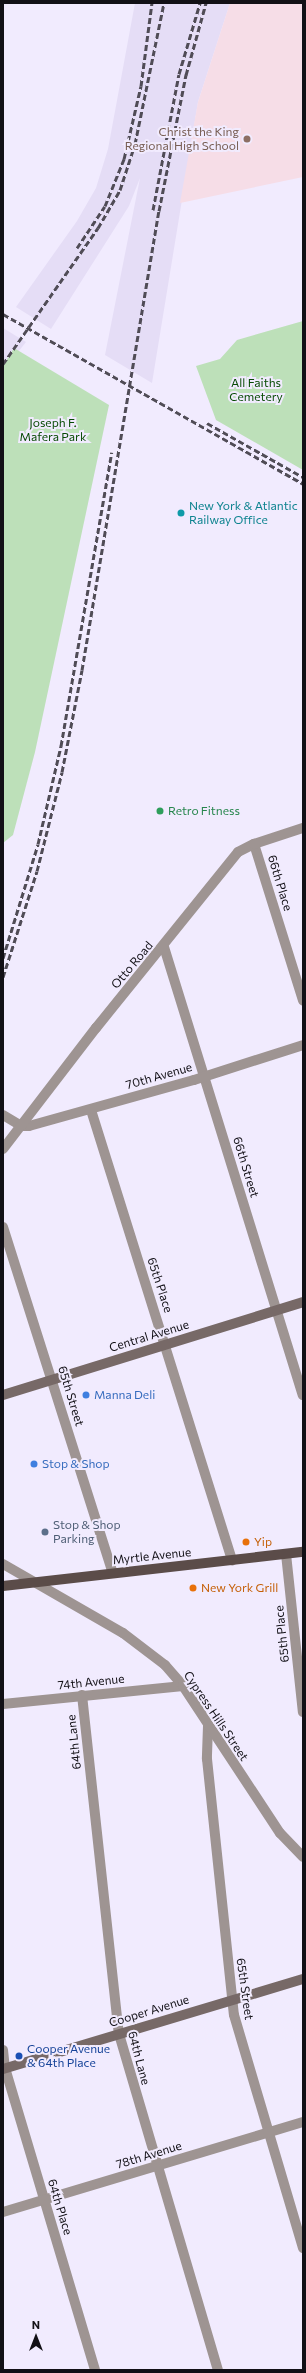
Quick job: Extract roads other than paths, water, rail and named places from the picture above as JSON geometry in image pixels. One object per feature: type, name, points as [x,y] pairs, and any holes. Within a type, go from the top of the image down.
[{"type":"main road","name":"Central Avenue","points":[[3,1395],[303,1302]]},
{"type":"main road","name":"Myrtle Avenue","points":[[3,1586],[303,1552]]},
{"type":"main road","name":"Cooper Avenue","points":[[4,2069],[303,1978]]},
{"type":"street","name":"Otto Road","points":[[3,1149],[96,1028],[164,947],[238,852],[254,844],[303,828]]},
{"type":"street","name":"66th Place","points":[[254,844],[303,1000]]},
{"type":"street","name":"66th Street","points":[[164,947],[303,1395]]},
{"type":"street","name":"70th Avenue","points":[[21,1126],[29,1126],[91,1110],[204,1077],[303,1045]]},
{"type":"street","name":"65th Place","points":[[91,1110],[232,1560]]},
{"type":"street","points":[[3,1115],[21,1126]]},
{"type":"street","name":"65th Street","points":[[3,1227],[53,1380],[113,1573]]},
{"type":"street","name":"65th Place","points":[[286,1554],[303,1712]]},
{"type":"street","name":"Cypress Hills Street","points":[[3,1564],[123,1633],[164,1665],[182,1686],[280,1834],[303,1857]]},
{"type":"street","name":"74th Avenue","points":[[3,1704],[182,1686]]},
{"type":"street","name":"64th Lane","points":[[82,1695],[119,2034],[156,2166],[218,2370]]},
{"type":"street","name":"65th Street","points":[[208,1726],[207,1759],[234,2015],[303,2248]]},
{"type":"street","name":"64th Place","points":[[3,2050],[4,2069],[95,2370]]},
{"type":"street","name":"78th Avenue","points":[[3,2212],[303,2122]]},
{"type":"railway","points":[[77,248],[105,206],[124,159],[141,86],[152,3]]},
{"type":"railway","points":[[3,364],[98,228],[120,190],[135,144],[164,3]]},
{"type":"railway","points":[[153,210],[179,74],[200,3]]},
{"type":"railway","points":[[3,977],[37,871],[62,772],[82,670],[159,211],[186,75],[206,3]]},
{"type":"railway","points":[[3,314],[303,484]]},
{"type":"railway","points":[[207,423],[303,477]]},
{"type":"railway","points":[[3,958],[38,844],[61,746],[112,452]]},
{"type":"place","name":"Christ the King Regional High School","points":[[247,139]]},
{"type":"place","name":"New York & Atlantic Railway Office","points":[[181,513]]},
{"type":"place","name":"Retro Fitness","points":[[160,811]]},
{"type":"place","name":"Manna Deli","points":[[86,1395]]},
{"type":"place","name":"Stop & Shop","points":[[34,1464]]},
{"type":"place","name":"Stop & Shop Parking","points":[[45,1532]]},
{"type":"place","name":"Yip","points":[[246,1542]]},
{"type":"place","name":"New York Grill","points":[[193,1588]]},
{"type":"place","name":"Cooper Avenue & 64th Place","points":[[19,2056]]},
{"type":"park label","name":"All Faiths Cemetery","points":[[256,390]]},
{"type":"park label","name":"Joseph F. Mafera Park","points":[[53,430]]}]
